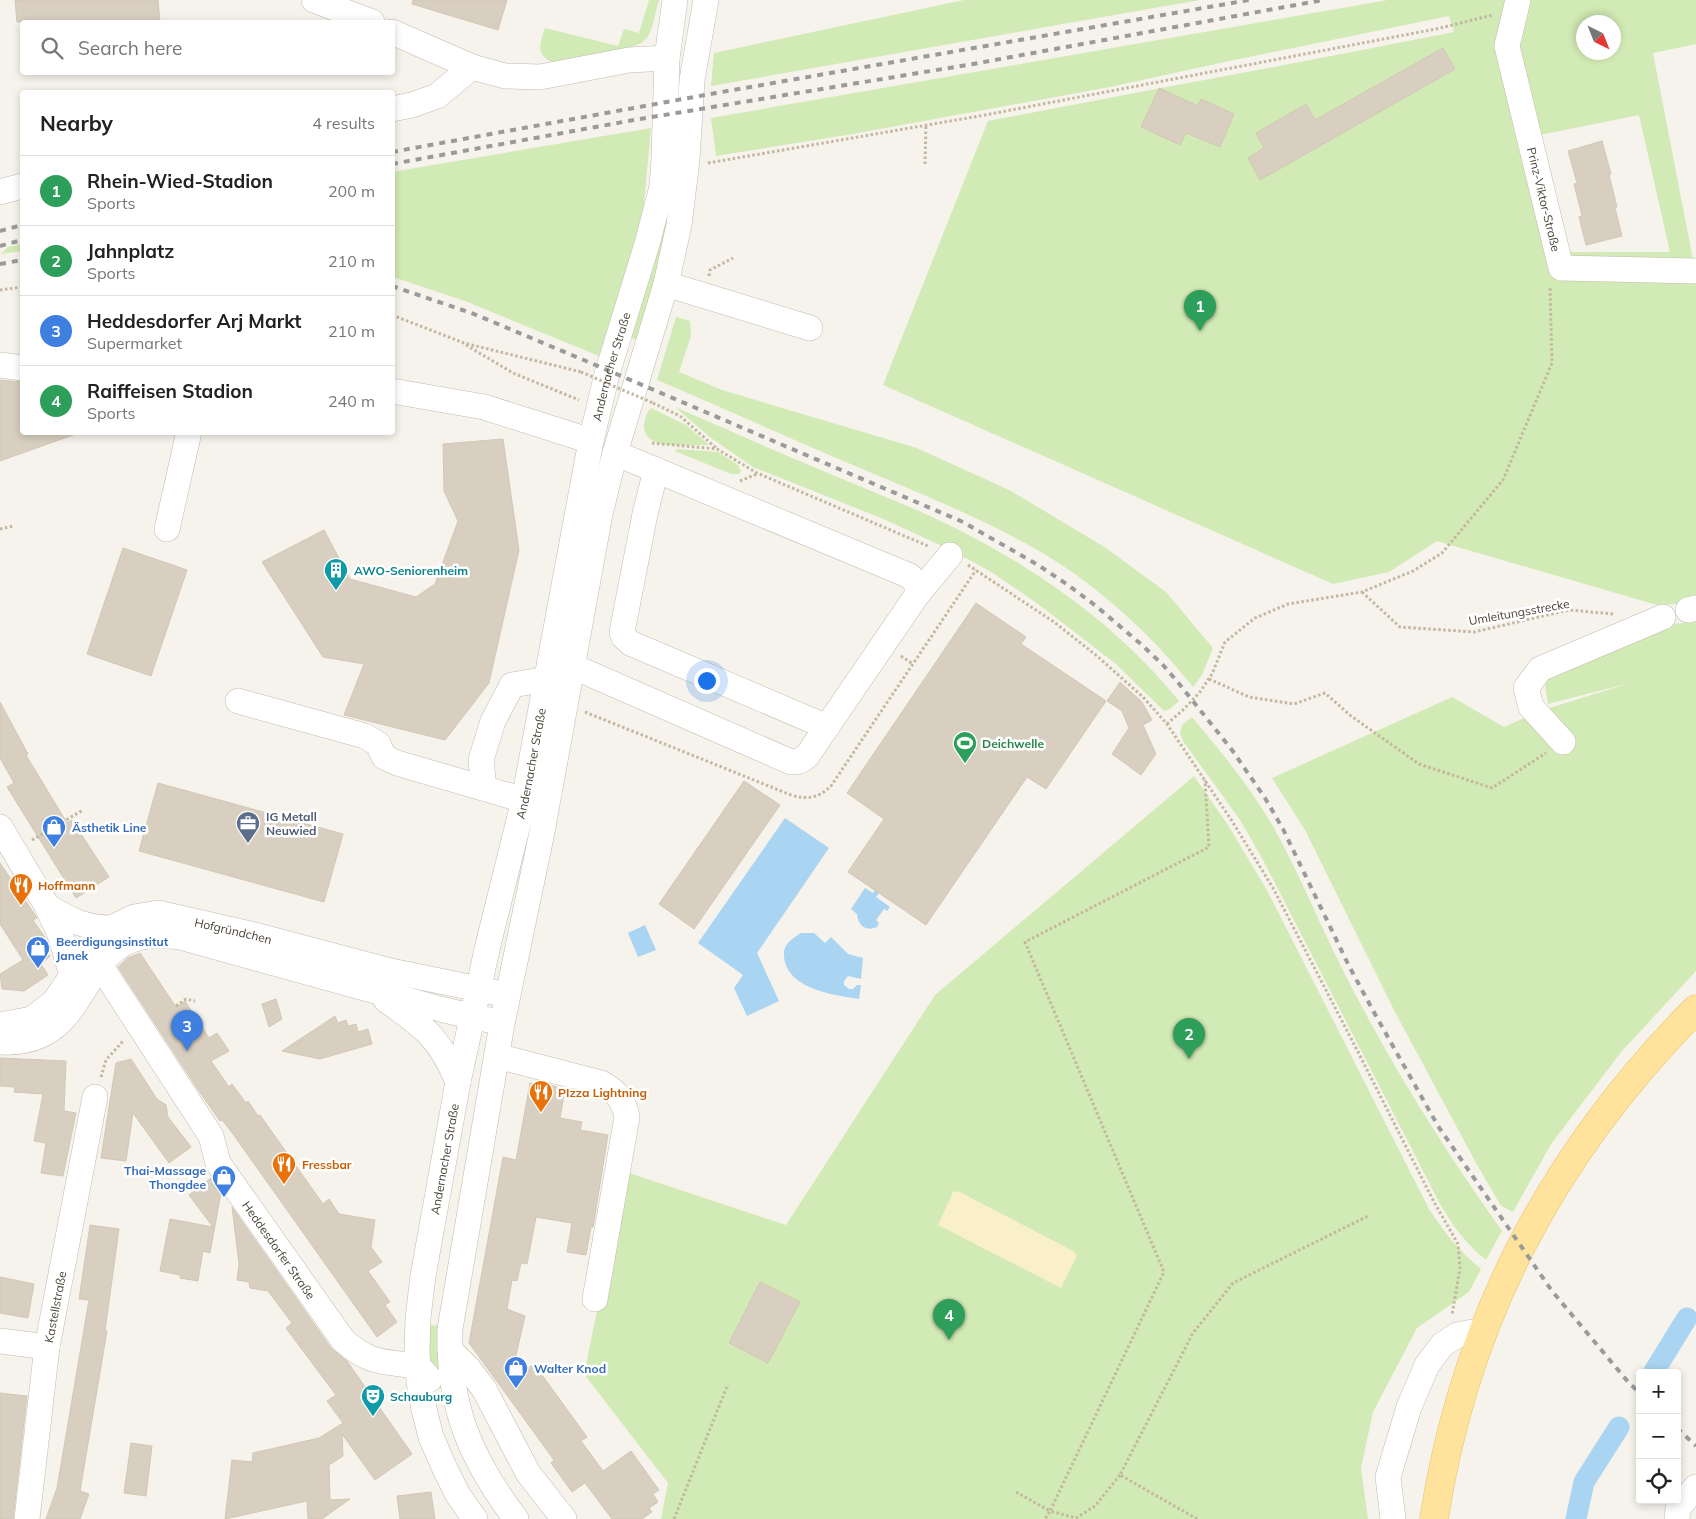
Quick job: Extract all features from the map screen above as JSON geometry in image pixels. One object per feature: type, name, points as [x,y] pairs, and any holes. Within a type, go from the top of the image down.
[{"type":"main road","points":[[1434,1519],[1441,1474],[1450,1435],[1469,1369],[1482,1330],[1505,1277],[1533,1224],[1585,1140],[1620,1093],[1696,1008]]},
{"type":"street","points":[[314,0],[367,20]]},
{"type":"street","name":"Andernacher Straße","points":[[474,1519],[451,1482],[432,1436],[424,1409],[418,1366],[418,1318],[423,1276],[458,1082],[524,800],[598,408],[606,374],[647,244],[662,187],[667,58],[675,0]]},
{"type":"street","name":"Andernacher Straße","points":[[509,1515],[466,1435],[454,1390],[450,1329],[502,1024],[542,832],[600,514],[615,453],[666,284],[680,225],[687,160],[692,80],[706,0]]},
{"type":"street","name":"Prinz-Viktor-Straße","points":[[1517,5],[1507,46],[1560,268],[1696,271]]},
{"type":"street","points":[[395,33],[472,67],[505,76],[540,77],[629,60],[667,58]]},
{"type":"street","points":[[395,108],[412,105],[437,96],[472,67]]},
{"type":"street","points":[[0,192],[20,187]]},
{"type":"street","points":[[666,284],[810,328]]},
{"type":"street","points":[[0,365],[20,368]]},
{"type":"street","points":[[395,392],[484,407],[591,440]]},
{"type":"street","points":[[167,529],[188,435]]},
{"type":"street","points":[[615,453],[910,576],[918,588],[917,595]]},
{"type":"street","points":[[656,470],[648,498],[622,632],[624,638],[630,643],[827,727]]},
{"type":"street","points":[[572,666],[791,762],[800,761],[807,756],[917,595],[950,555]]},
{"type":"street","points":[[1564,742],[1531,707],[1526,688],[1540,669],[1663,617]]},
{"type":"street","points":[[484,788],[481,760],[493,721],[512,685],[547,679]]},
{"type":"street","points":[[238,701],[365,736],[378,744],[384,757],[397,763],[524,800]]},
{"type":"street","points":[[0,827],[47,906],[61,937],[72,976]]},
{"type":"street","points":[[47,906],[68,919],[93,928],[103,949]]},
{"type":"street","name":"Hofgründchen","points":[[0,1025],[32,1019],[37,1016],[54,1002],[72,976],[103,949],[134,917],[158,914],[247,933],[391,971],[508,995]]},
{"type":"street","name":"Hofgründchen","points":[[103,949],[141,937],[158,935],[180,937],[502,1024]]},
{"type":"street","points":[[61,937],[76,948],[103,949]]},
{"type":"street","points":[[0,1042],[27,1040],[41,1036],[56,1026],[80,998],[103,949]]},
{"type":"street","name":"Heddesdorfer Straße","points":[[103,949],[140,1028],[211,1136],[218,1163],[343,1340],[363,1356],[388,1363],[418,1366]]},
{"type":"street","points":[[370,989],[431,1034],[444,1053],[458,1082]]},
{"type":"street","points":[[497,1056],[601,1082],[620,1097],[625,1107],[626,1117],[595,1299]]},
{"type":"street","name":"Kastellstraße","points":[[27,1519],[47,1347],[95,1097]]},
{"type":"street","points":[[1393,1519],[1388,1477],[1409,1406],[1427,1366],[1442,1345],[1449,1340],[1457,1335],[1482,1330]]},
{"type":"street","points":[[0,1341],[47,1347]]},
{"type":"street","points":[[450,1350],[468,1368],[484,1389],[528,1473],[564,1519]]},
{"type":"street","points":[[418,1366],[429,1378],[452,1422],[466,1435]]},
{"type":"street","points":[[451,1482],[451,1519]]},
{"type":"street","points":[[1677,1519],[1678,1508],[1696,1487]]},
{"type":"path","points":[[687,160],[711,163],[926,125],[1426,31],[1517,5]]},
{"type":"path","points":[[925,164],[926,125]]},
{"type":"path","points":[[708,279],[710,270],[733,258]]},
{"type":"path","points":[[1166,724],[1200,692],[1209,679],[1225,642],[1255,618],[1288,604],[1362,592],[1413,571],[1442,552],[1503,480],[1552,362],[1550,278],[1560,268]]},
{"type":"path","points":[[0,290],[20,287]]},
{"type":"path","points":[[395,316],[464,343],[581,372],[680,416],[717,449],[757,473],[950,555],[998,583],[1076,639],[1143,697],[1166,724],[1205,780],[1232,820],[1272,888],[1434,1202],[1458,1244],[1460,1268],[1449,1340]]},
{"type":"path","points":[[464,343],[513,373],[598,408]]},
{"type":"path","points":[[645,447],[653,443],[717,449]]},
{"type":"path","points":[[0,529],[13,526]]},
{"type":"path","name":"Umleitungsstrecke","points":[[1362,592],[1400,627],[1474,632],[1569,610],[1616,614]]},
{"type":"path","points":[[1209,679],[1249,697],[1294,704],[1325,693],[1350,716],[1419,764],[1492,788],[1564,742]]},
{"type":"path","points":[[1046,1519],[1164,1272],[1025,942],[1208,847],[1205,780]]},
{"type":"path","points":[[14,851],[83,810]]},
{"type":"path","points":[[176,1006],[186,1000],[195,1001]]},
{"type":"path","points":[[95,1097],[106,1060],[122,1041],[140,1028]]},
{"type":"path","points":[[1016,1492],[1050,1510],[1076,1518],[1095,1506],[1120,1475],[1193,1333],[1233,1283],[1368,1216]]},
{"type":"path","points":[[674,1519],[728,1384]]},
{"type":"path","points":[[1120,1475],[1197,1519]]},
{"type":"green space","points":[[649,0],[659,0],[649,34],[640,43],[630,48],[603,55],[553,62],[543,56],[540,48],[545,28],[618,46],[624,29],[639,33]]},
{"type":"green space","points":[[964,0],[1200,0],[711,86],[714,53]]},
{"type":"green space","points":[[1388,0],[1696,0],[1696,44],[1653,53],[1696,275],[1696,598],[1676,604],[1657,605],[1437,541],[1389,572],[1333,584],[883,385],[988,121],[1454,32],[1449,16],[1110,87],[853,134],[716,156],[711,118]],"holes":[[[1639,115],[1670,252],[1564,252],[1540,135]]]},
{"type":"green space","points":[[651,128],[644,204],[635,247],[599,356],[465,301],[395,278],[395,171]]},
{"type":"green space","points":[[676,191],[642,341],[627,337],[657,233]]},
{"type":"green space","points":[[20,244],[20,251],[1,254],[8,247]]},
{"type":"green space","points":[[676,317],[690,321],[691,336],[679,372],[722,390],[917,448],[1011,491],[1106,548],[1166,592],[1213,648],[1202,675],[1193,687],[1160,649],[1103,596],[1062,565],[1016,538],[939,502],[657,380]]},
{"type":"green space","points":[[675,407],[950,525],[1023,566],[1091,614],[1152,670],[1179,701],[1165,711],[1116,664],[1038,604],[993,573],[953,551],[881,518],[753,467],[711,438]]},
{"type":"green space","points":[[651,408],[686,425],[709,445],[670,445],[652,440],[646,434],[644,426],[645,419]]},
{"type":"green space","points":[[677,449],[718,452],[738,465],[741,471],[739,474],[731,474],[675,451]]},
{"type":"green space","points":[[1696,620],[1696,971],[1622,1051],[1551,1144],[1513,1212],[1501,1206],[1476,1163],[1394,1010],[1305,830],[1272,778],[1452,697],[1504,727],[1540,711],[1630,683],[1548,704],[1544,678],[1667,624],[1687,623]]},
{"type":"green space","points":[[1192,717],[1257,800],[1275,830],[1341,967],[1386,1050],[1441,1142],[1502,1231],[1486,1260],[1460,1234],[1440,1204],[1262,858],[1240,820],[1183,741],[1180,733],[1182,725]]},
{"type":"green space","points":[[1194,776],[1228,825],[1268,892],[1429,1209],[1452,1241],[1481,1269],[1469,1292],[1417,1328],[1373,1412],[1361,1468],[1368,1519],[661,1519],[668,1483],[584,1374],[626,1172],[786,1225],[935,995]]},
{"type":"green space","points":[[428,1325],[440,1326],[446,1389],[442,1390],[430,1374]]},
{"type":"sand","points":[[958,1191],[1073,1251],[1077,1256],[1061,1288],[938,1225],[953,1192]]},
{"type":"water","points":[[785,818],[829,848],[757,953],[779,1001],[747,1016],[734,988],[743,975],[698,943]]},
{"type":"water","points":[[865,888],[873,893],[875,890],[879,893],[876,897],[890,907],[887,911],[884,909],[876,920],[879,923],[877,927],[869,929],[861,924],[857,914],[851,909]]},
{"type":"water","points":[[645,925],[656,950],[638,957],[628,933]]},
{"type":"water","points":[[801,933],[814,933],[825,943],[831,937],[848,954],[863,958],[861,979],[848,976],[844,981],[844,985],[849,989],[861,985],[859,999],[813,988],[793,976],[787,967],[784,952],[789,942]]},
{"type":"building","points":[[15,0],[158,0],[160,20],[20,20],[20,22],[17,22]]},
{"type":"building","points":[[413,0],[507,0],[498,30],[412,4]]},
{"type":"building","points":[[1443,48],[1455,69],[1260,180],[1248,158],[1264,148],[1256,133],[1306,104],[1315,120]]},
{"type":"building","points":[[1159,88],[1198,106],[1201,99],[1234,114],[1220,147],[1186,133],[1180,145],[1141,127]]},
{"type":"building","points":[[1602,141],[1611,174],[1609,175],[1622,236],[1586,245],[1579,217],[1582,216],[1574,184],[1577,183],[1568,151]]},
{"type":"building","points":[[0,380],[20,382],[20,435],[73,435],[0,461]]},
{"type":"building","name":"AWO-Seniorenheim","points":[[503,439],[519,550],[489,683],[445,740],[344,715],[364,664],[323,657],[262,562],[324,530],[350,579],[416,597],[435,584],[458,521],[444,491],[443,444]]},
{"type":"building","points":[[123,548],[187,570],[151,676],[87,654]]},
{"type":"building","name":"Deichwelle","points":[[976,603],[1026,637],[1021,644],[1106,701],[1046,789],[1027,777],[926,925],[848,872],[884,819],[847,793]]},
{"type":"building","points":[[1120,682],[1142,702],[1152,720],[1143,725],[1156,754],[1141,775],[1112,754],[1129,728],[1122,711],[1107,701]]},
{"type":"building","points":[[0,702],[28,754],[26,755],[67,823],[72,820],[109,877],[76,898],[7,787],[14,783],[0,758]]},
{"type":"building","points":[[744,781],[780,805],[694,929],[659,904]]},
{"type":"building","points":[[158,783],[343,834],[324,902],[139,851]]},
{"type":"building","points":[[0,863],[37,918],[33,920],[48,942],[43,946],[50,956],[41,964],[48,975],[24,991],[2,989],[0,974],[23,960],[0,924]]},
{"type":"building","points":[[140,953],[176,1007],[185,1001],[209,1038],[217,1033],[229,1051],[211,1061],[229,1087],[232,1084],[246,1103],[248,1101],[258,1116],[260,1115],[323,1204],[329,1199],[339,1214],[375,1220],[371,1247],[382,1262],[368,1271],[390,1302],[385,1305],[397,1322],[377,1337],[233,1134],[222,1120],[220,1121],[118,967],[128,958]]},
{"type":"building","points":[[276,999],[282,1019],[269,1027],[262,1004]]},
{"type":"building","points":[[335,1016],[338,1023],[346,1020],[348,1026],[356,1024],[358,1032],[368,1029],[372,1044],[320,1059],[282,1051]]},
{"type":"building","points":[[0,1058],[66,1061],[64,1111],[76,1113],[63,1176],[41,1173],[46,1143],[34,1141],[43,1094],[14,1092],[15,1087],[0,1086]]},
{"type":"building","points":[[131,1059],[157,1099],[166,1105],[168,1117],[191,1147],[169,1163],[133,1113],[126,1161],[101,1158],[116,1063]]},
{"type":"building","points":[[530,1083],[545,1086],[546,1084],[565,1089],[560,1118],[582,1122],[580,1130],[608,1135],[593,1227],[591,1227],[586,1255],[567,1252],[572,1223],[536,1217],[527,1264],[521,1263],[517,1281],[512,1280],[507,1309],[525,1316],[510,1381],[534,1364],[587,1437],[581,1441],[603,1471],[631,1451],[659,1490],[653,1494],[658,1502],[649,1508],[652,1512],[642,1519],[612,1519],[585,1483],[572,1492],[551,1463],[554,1460],[469,1343],[503,1157],[516,1160]]},
{"type":"building","points":[[211,1178],[221,1193],[210,1253],[203,1251],[198,1281],[180,1278],[180,1275],[160,1271],[170,1219],[213,1227],[189,1195]]},
{"type":"building","points":[[232,1207],[331,1348],[347,1361],[412,1454],[375,1480],[342,1434],[343,1456],[329,1465],[330,1500],[350,1499],[322,1519],[308,1519],[307,1501],[225,1519],[232,1460],[252,1462],[253,1453],[319,1438],[343,1423],[327,1401],[336,1395],[286,1328],[292,1323],[268,1291],[250,1288],[249,1282],[237,1280],[239,1264]]},
{"type":"building","points":[[90,1225],[119,1229],[105,1331],[107,1331],[80,1491],[89,1494],[80,1519],[46,1519],[57,1488],[89,1300],[79,1299]]},
{"type":"building","points":[[0,1277],[34,1284],[28,1318],[0,1313]]},
{"type":"building","points":[[760,1282],[800,1302],[768,1363],[729,1343]]},
{"type":"building","points":[[0,1393],[27,1396],[13,1519],[0,1519]]},
{"type":"building","points":[[131,1443],[152,1446],[146,1496],[124,1493]]},
{"type":"building","points":[[431,1492],[435,1519],[400,1519],[397,1496]]},
{"type":"waterway","points":[[1655,1369],[1687,1318]]},
{"type":"waterway","points":[[1576,1519],[1584,1482],[1619,1427]]},
{"type":"railway","points":[[395,151],[716,93],[1249,0]]},
{"type":"railway","points":[[395,163],[634,120],[973,64],[1323,0]]},
{"type":"railway","points":[[0,231],[20,226]]},
{"type":"railway","points":[[0,246],[20,241]]},
{"type":"railway","points":[[0,264],[20,260]]},
{"type":"railway","points":[[395,287],[474,314],[963,522],[1038,565],[1068,585],[1142,645],[1176,680],[1232,750],[1265,798],[1283,829],[1349,966],[1438,1126],[1552,1291],[1636,1389]]},
{"type":"railway","points":[[1681,1432],[1696,1446]]},
{"type":"place","name":"Rhein-Wied-Stadion","points":[[1200,331]]},
{"type":"place","name":"AWO-Seniorenheim","points":[[336,591]]},
{"type":"place","name":"Deichwelle","points":[[965,764]]},
{"type":"place","name":"IG Metall Neuwied","points":[[248,844]]},
{"type":"place","name":"Ästhetik Line","points":[[54,848]]},
{"type":"place","name":"Hoffmann","points":[[21,906]]},
{"type":"place","name":"Beerdigungsinstitut Janek","points":[[38,969]]},
{"type":"place","name":"Heddesdorfer Arj Markt","points":[[187,1051]]},
{"type":"place","name":"Jahnplatz","points":[[1189,1059]]},
{"type":"place","name":"PIzza Lightning","points":[[541,1113]]},
{"type":"place","name":"Fressbar","points":[[284,1185]]},
{"type":"place","name":"Thai-Massage Thongdee","points":[[224,1198]]},
{"type":"place","name":"Raiffeisen Stadion","points":[[949,1340]]},
{"type":"place","name":"Walter Knod","points":[[516,1389]]},
{"type":"place","name":"Schauburg","points":[[373,1417]]}]
